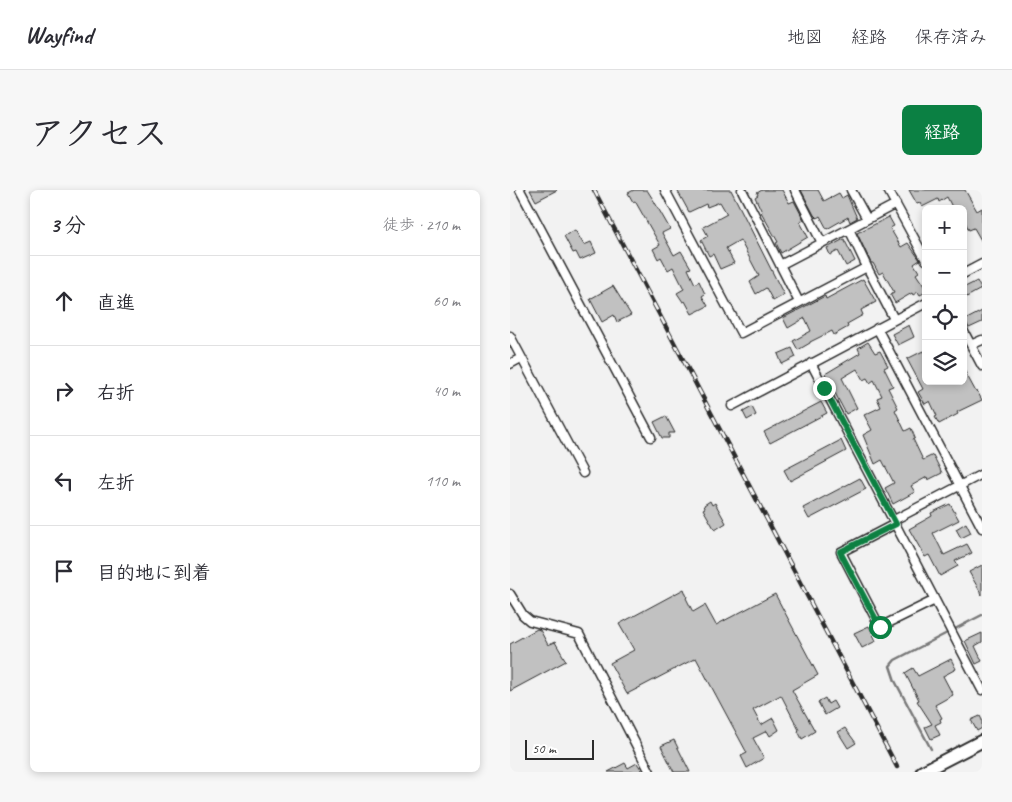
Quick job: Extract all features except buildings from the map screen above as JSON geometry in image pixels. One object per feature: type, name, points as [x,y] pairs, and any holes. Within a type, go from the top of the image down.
[{"type":"street","points":[[520,190],[650,437]]},
{"type":"street","points":[[665,190],[741,333],[867,267]]},
{"type":"street","points":[[742,190],[799,302]]},
{"type":"street","points":[[795,190],[822,243]]},
{"type":"street","points":[[851,190],[867,219]]},
{"type":"street","points":[[888,190],[922,253]]},
{"type":"street","points":[[780,265],[896,204]]},
{"type":"street","points":[[849,229],[894,319]]},
{"type":"street","points":[[967,272],[982,264]]},
{"type":"street","points":[[732,406],[922,305]]},
{"type":"street","points":[[877,328],[982,528]]},
{"type":"street","points":[[510,336],[583,474]]},
{"type":"street","points":[[967,338],[982,366]]},
{"type":"street","points":[[971,345],[982,340]]},
{"type":"street","points":[[510,364],[521,358]]},
{"type":"street","points":[[812,363],[982,690]]},
{"type":"street","points":[[935,600],[880,627],[840,552],[982,474]]},
{"type":"street","points":[[510,594],[522,615],[530,621],[579,634],[650,772]]},
{"type":"street","points":[[922,772],[982,741]]},
{"type":"waterway","points":[[931,749],[895,681],[890,666],[895,660],[982,615]]},
{"type":"railway","points":[[594,190],[897,767]]},
{"type":"route","points":[[824,388],[896,524],[840,552],[880,627]]}]
